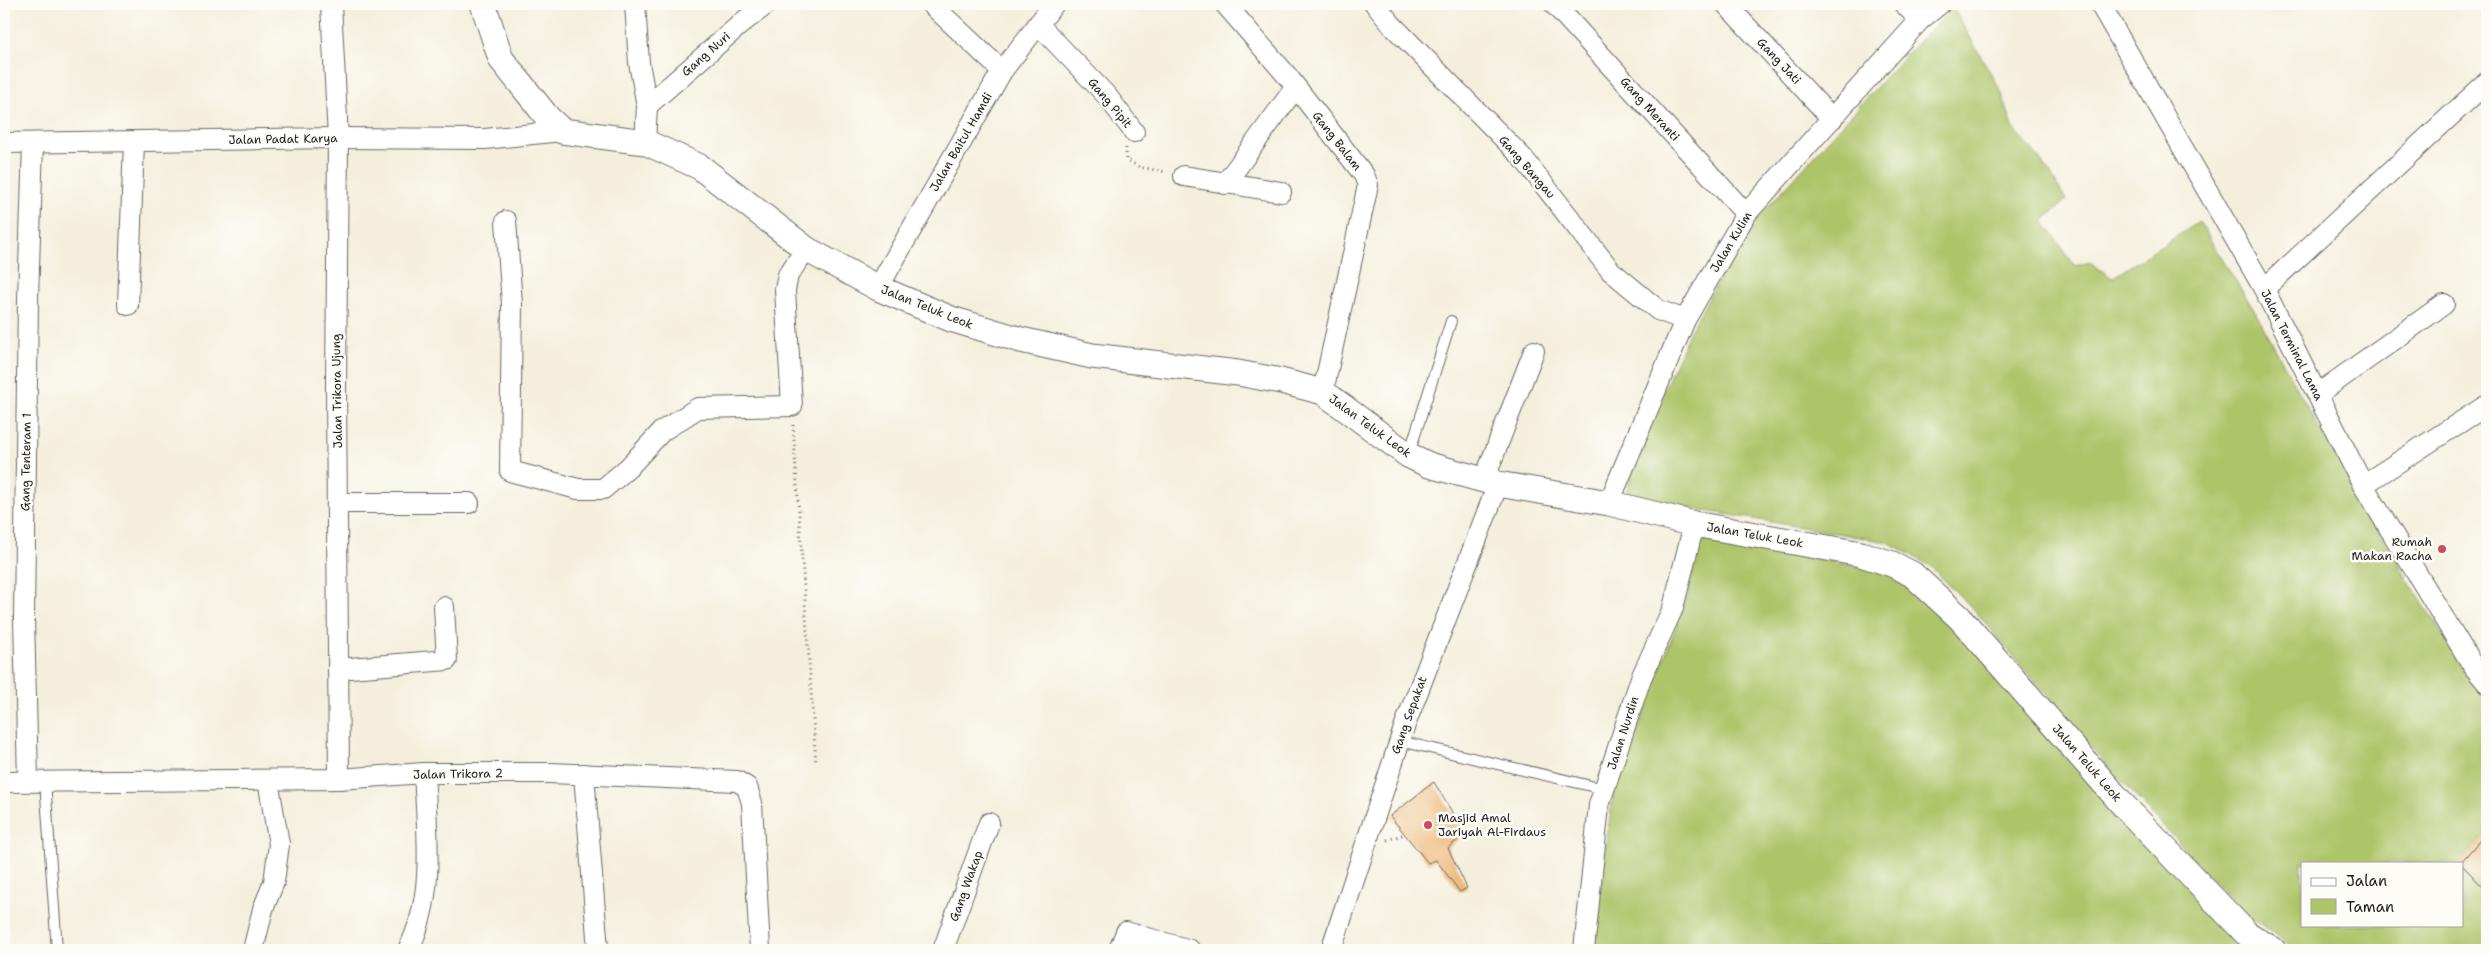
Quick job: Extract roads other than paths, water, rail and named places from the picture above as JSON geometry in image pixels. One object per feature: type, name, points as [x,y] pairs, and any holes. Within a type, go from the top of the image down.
[{"type":"street","name":"Jalan Trikora Ujung","points":[[331,4],[338,138],[336,389],[339,779]]},
{"type":"street","points":[[483,4],[501,59],[548,118],[562,131]]},
{"type":"street","points":[[635,4],[639,63],[647,106],[645,142]]},
{"type":"street","points":[[931,4],[1002,72]]},
{"type":"street","name":"Jalan Baitul Hamdi","points":[[878,288],[1002,72],[1054,4]]},
{"type":"street","name":"Gang Balam","points":[[1225,4],[1364,175],[1368,185],[1323,392]]},
{"type":"street","name":"Gang Bangau","points":[[1375,4],[1391,24],[1523,158],[1611,271],[1658,310],[1685,320]]},
{"type":"street","name":"Gang Meranti","points":[[1554,4],[1746,214]]},
{"type":"street","name":"Gang Jati","points":[[1726,4],[1832,119]]},
{"type":"street","points":[[1904,4],[1920,20]]},
{"type":"street","name":"Jalan Kulim","points":[[1610,503],[1685,320],[1746,214],[1920,20],[1940,4]]},
{"type":"street","name":"Jalan Terminal Lama","points":[[2100,4],[2264,289],[2363,485],[2474,666],[2487,683]]},
{"type":"street","name":"Gang Nuri","points":[[647,106],[762,6]]},
{"type":"street","name":"Gang Pipit","points":[[1038,24],[1107,96],[1134,132]]},
{"type":"street","points":[[2264,289],[2487,82]]},
{"type":"street","points":[[1226,184],[1295,88]]},
{"type":"street","name":"Jalan Padat Karya","points":[[4,143],[338,138],[485,139],[562,131]]},
{"type":"street","name":"Jalan Teluk Leok","points":[[562,131],[645,142],[700,167],[806,249],[878,288],[951,319],[1030,342],[1092,356],[1238,373],[1281,380],[1323,392],[1408,455],[1429,465],[1491,482],[1610,503],[1694,524],[1861,554],[1892,564],[1912,574],[1960,618],[2125,807],[2246,933],[2273,950]]},
{"type":"street","points":[[128,305],[134,142]]},
{"type":"street","name":"Gang Tenteram 1","points":[[34,143],[28,299],[24,618],[37,781]]},
{"type":"street","points":[[1184,176],[1281,192]]},
{"type":"street","points":[[506,221],[512,304],[510,471],[578,489],[604,489],[628,468],[662,431],[698,408],[792,406],[786,290],[788,275],[806,249]]},
{"type":"street","points":[[2318,394],[2444,304]]},
{"type":"street","name":"Gang Sepakat","points":[[1331,950],[1400,740],[1491,482],[1534,351]]},
{"type":"street","points":[[2363,485],[2487,405]]},
{"type":"street","points":[[338,503],[469,503]]},
{"type":"street","name":"Jalan Nurdin","points":[[1584,950],[1599,805],[1641,678],[1673,608],[1694,524]]},
{"type":"street","points":[[338,669],[447,660],[444,607]]},
{"type":"street","points":[[408,950],[421,918],[426,888],[428,856],[424,773]]},
{"type":"street","name":"Jalan Trikora 2","points":[[4,782],[339,779],[424,773],[584,774],[737,781],[746,787],[752,803],[760,950]]},
{"type":"street","points":[[584,774],[598,950]]},
{"type":"street","points":[[252,950],[263,909],[274,882],[279,844],[268,780]]},
{"type":"street","name":"Gang Wakap","points":[[943,950],[989,823]]},
{"type":"street","points":[[1119,950],[1126,932],[1190,950]]},
{"type":"lane","points":[[1408,455],[1451,321]]},
{"type":"lane","points":[[1400,740],[1604,790]]},
{"type":"lane","points":[[37,781],[57,950]]},
{"type":"place","name":"Rumah Makan Racha","points":[[2442,549]]},
{"type":"place","name":"Masjid Amal Jariyah Al-Firdaus","points":[[1428,825]]}]
